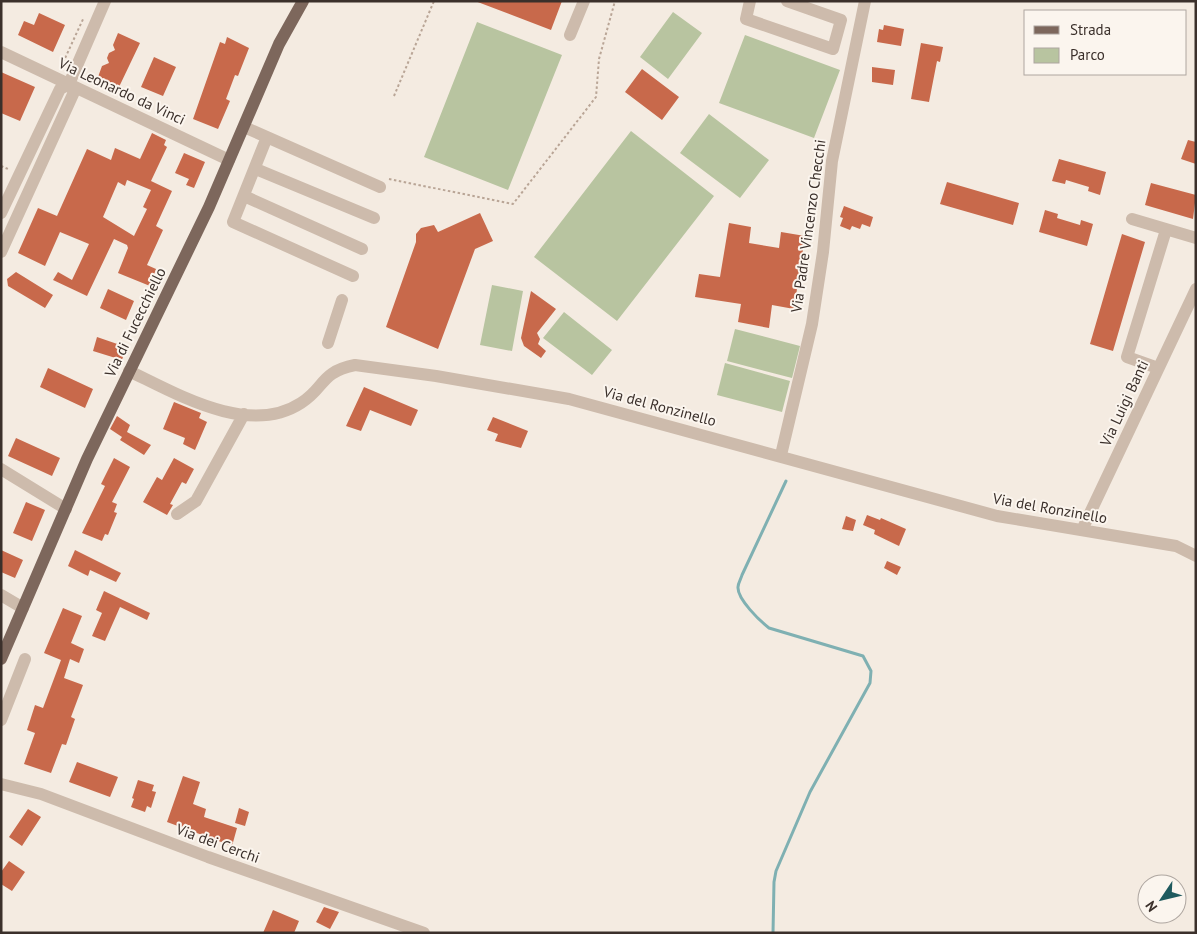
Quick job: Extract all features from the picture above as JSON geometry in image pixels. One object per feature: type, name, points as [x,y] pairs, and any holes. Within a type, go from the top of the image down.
[{"type":"main road","name":"Via di Fucecchiello","points":[[1,659],[66,509],[229,160],[279,44],[303,1]]},
{"type":"street","points":[[1,213],[60,89],[69,84],[105,1]]},
{"type":"street","points":[[570,35],[584,1]]},
{"type":"street","points":[[750,1],[746,19],[833,49],[840,20],[787,1]]},
{"type":"street","name":"Via Padre Vincenzo Checchi","points":[[781,455],[812,324],[823,252],[832,160],[865,1]]},
{"type":"street","name":"Via Leonardo da Vinci","points":[[1,52],[229,160]]},
{"type":"street","points":[[1,252],[74,92],[69,84]]},
{"type":"street","points":[[244,127],[381,182]]},
{"type":"street","points":[[267,137],[233,222],[353,276]]},
{"type":"street","points":[[256,168],[374,218]]},
{"type":"street","points":[[244,196],[362,249]]},
{"type":"street","points":[[1132,219],[1196,238]]},
{"type":"street","points":[[1158,368],[1127,358],[1166,230]]},
{"type":"street","name":"Via Luigi Banti","points":[[1082,530],[1196,289]]},
{"type":"street","points":[[328,343],[342,300]]},
{"type":"street","name":"Via del Ronzinello","points":[[129,371],[206,407],[244,414],[276,413],[291,409],[303,402],[328,376],[341,368],[355,364],[569,399],[781,455],[997,516],[1176,546],[1196,556]]},
{"type":"street","points":[[177,514],[196,502],[244,414]]},
{"type":"street","points":[[1,469],[66,509]]},
{"type":"street","points":[[1,595],[23,608]]},
{"type":"street","points":[[2,716],[25,659]]},
{"type":"street","name":"Via dei Cerchi","points":[[1,784],[41,794],[208,857],[424,933]]},
{"type":"path","points":[[394,96],[434,1]]},
{"type":"path","points":[[381,182],[513,204],[596,97],[599,59],[615,1]]},
{"type":"path","points":[[1,166],[11,170]]},
{"type":"green space","points":[[673,12],[702,33],[668,79],[640,57]]},
{"type":"green space","points":[[477,22],[562,55],[508,190],[424,157]]},
{"type":"green space","points":[[745,35],[840,70],[814,138],[719,103]]},
{"type":"green space","points":[[709,114],[769,160],[740,198],[680,153]]},
{"type":"green space","points":[[631,131],[714,196],[617,321],[534,257]]},
{"type":"green space","points":[[492,285],[523,291],[512,351],[480,345]]},
{"type":"green space","points":[[564,312],[612,350],[592,375],[543,338]]},
{"type":"green space","points":[[735,329],[800,346],[792,378],[727,361]]},
{"type":"green space","points":[[725,363],[790,381],[782,412],[717,395]]},
{"type":"building","points":[[475,1],[562,1],[551,30]]},
{"type":"building","points":[[39,13],[65,25],[53,52],[18,35],[24,21],[34,25]]},
{"type":"building","points":[[884,25],[904,29],[901,46],[877,42],[879,29],[883,30]]},
{"type":"building","points":[[118,33],[140,43],[119,87],[98,77],[102,66],[109,63],[107,58],[109,53],[115,50],[113,45]]},
{"type":"building","points":[[227,37],[249,48],[238,76],[235,75],[226,99],[230,101],[218,129],[193,119],[220,42],[225,44]]},
{"type":"building","points":[[921,43],[943,47],[940,62],[937,61],[929,102],[911,99]]},
{"type":"building","points":[[154,57],[176,67],[163,96],[141,87]]},
{"type":"building","points":[[872,67],[895,70],[893,85],[872,82]]},
{"type":"building","points":[[642,69],[679,97],[662,120],[625,92]]},
{"type":"building","points":[[1,72],[35,87],[20,121],[1,113]]},
{"type":"building","points":[[152,133],[166,140],[164,145],[167,147],[151,181],[172,191],[156,226],[163,230],[147,265],[156,269],[150,286],[118,273],[128,248],[127,245],[114,239],[87,296],[53,280],[58,272],[72,280],[89,244],[60,232],[45,266],[18,253],[38,208],[57,216],[87,149],[111,160],[115,148],[140,159]],"holes":[[[127,180],[151,190],[143,207],[147,209],[134,236],[103,217],[118,182],[125,186]]]},
{"type":"building","points":[[1188,140],[1196,142],[1196,164],[1181,159]]},
{"type":"building","points":[[184,153],[205,162],[194,188],[186,185],[189,179],[175,173]]},
{"type":"building","points":[[1059,159],[1106,172],[1100,195],[1088,191],[1089,187],[1066,180],[1065,184],[1052,181]]},
{"type":"building","points":[[947,182],[1019,203],[1013,225],[940,204]]},
{"type":"building","points":[[1151,183],[1196,195],[1193,219],[1145,205]]},
{"type":"building","points":[[844,206],[873,217],[870,227],[862,224],[860,229],[852,226],[850,230],[840,226],[843,218],[840,217]]},
{"type":"building","points":[[1045,210],[1058,214],[1057,218],[1080,225],[1081,220],[1093,224],[1087,246],[1039,232]]},
{"type":"building","points":[[480,213],[493,241],[475,249],[438,349],[386,327],[416,242],[416,234],[421,228],[434,225],[438,232]]},
{"type":"building","points":[[729,223],[751,227],[749,243],[779,248],[781,232],[805,236],[794,309],[772,305],[769,328],[738,322],[741,304],[695,297],[699,274],[720,277]]},
{"type":"building","points":[[1122,234],[1145,242],[1113,351],[1090,344]]},
{"type":"building","points":[[16,272],[53,295],[45,308],[8,286],[7,279]]},
{"type":"building","points":[[108,289],[134,301],[126,320],[100,308]]},
{"type":"building","points":[[531,291],[556,309],[537,333],[540,339],[538,344],[546,351],[541,358],[524,346],[521,338]]},
{"type":"building","points":[[97,337],[126,347],[122,360],[93,351]]},
{"type":"building","points":[[48,368],[93,389],[85,408],[40,387]]},
{"type":"building","points":[[364,387],[418,410],[411,426],[370,410],[361,431],[346,426]]},
{"type":"building","points":[[174,402],[201,413],[199,418],[207,422],[195,450],[183,444],[185,438],[163,429]]},
{"type":"building","points":[[117,416],[130,425],[127,432],[151,445],[144,455],[120,440],[122,437],[110,429]]},
{"type":"building","points":[[493,417],[528,431],[521,448],[495,441],[498,434],[487,430]]},
{"type":"building","points":[[16,438],[60,458],[52,476],[8,456]]},
{"type":"building","points":[[114,458],[130,467],[112,502],[117,504],[114,512],[117,513],[108,535],[105,534],[102,541],[82,533],[105,486],[101,484]]},
{"type":"building","points":[[174,458],[194,469],[186,484],[182,482],[170,504],[173,505],[167,515],[143,502],[157,477],[162,480]]},
{"type":"building","points":[[26,502],[45,510],[32,541],[13,533]]},
{"type":"building","points":[[867,515],[880,520],[881,518],[906,529],[899,546],[874,534],[875,530],[863,525]]},
{"type":"building","points":[[846,516],[856,520],[853,531],[842,529]]},
{"type":"building","points":[[1,550],[23,560],[15,578],[1,572]]},
{"type":"building","points":[[75,550],[121,573],[116,582],[90,570],[88,576],[68,566]]},
{"type":"building","points":[[887,561],[901,567],[897,575],[884,568]]},
{"type":"building","points":[[104,591],[150,613],[147,620],[120,607],[105,641],[92,636],[102,613],[96,610]]},
{"type":"building","points":[[63,608],[82,616],[71,643],[84,649],[79,663],[70,659],[64,678],[83,685],[71,717],[75,719],[66,745],[62,744],[51,773],[24,764],[35,733],[27,730],[35,705],[43,708],[61,660],[44,653]]},
{"type":"building","points":[[77,762],[118,777],[110,797],[69,782]]},
{"type":"building","points":[[183,776],[200,782],[193,804],[206,809],[204,817],[237,828],[232,846],[167,822]]},
{"type":"building","points":[[138,780],[154,785],[152,791],[156,792],[151,808],[147,806],[145,812],[131,807]]},
{"type":"building","points":[[239,808],[249,812],[245,826],[235,823]]},
{"type":"building","points":[[28,809],[41,817],[22,846],[9,837]]},
{"type":"building","points":[[9,861],[25,872],[12,891],[1,884],[1,872]]},
{"type":"building","points":[[324,907],[339,912],[330,929],[316,922]]},
{"type":"building","points":[[273,910],[299,921],[294,933],[263,933]]},
{"type":"waterway","points":[[773,933],[776,871],[810,792],[870,683],[871,671],[863,656],[769,628],[755,615],[741,597],[738,587],[739,582],[786,481]]}]
